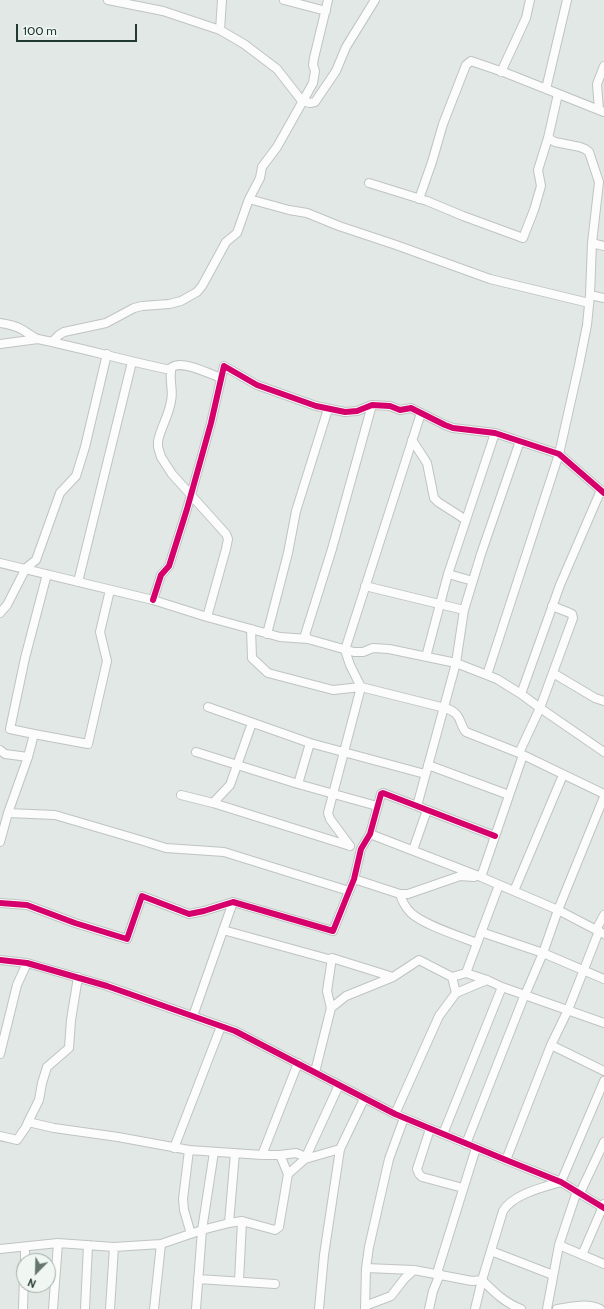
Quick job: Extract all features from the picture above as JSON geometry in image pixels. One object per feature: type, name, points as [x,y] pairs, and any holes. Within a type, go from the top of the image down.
[{"type":"street","points":[[108,0],[180,16],[220,30],[250,48],[277,69],[302,101],[310,103],[315,102],[336,71],[346,47],[375,0]]},
{"type":"street","points":[[220,30],[222,0]]},
{"type":"street","points":[[284,0],[326,11]]},
{"type":"street","points":[[52,342],[64,332],[106,323],[134,308],[181,301],[197,292],[202,286],[226,242],[237,233],[249,199],[260,178],[262,167],[277,147],[302,101],[310,90],[315,71],[313,65],[314,58],[328,0]]},
{"type":"street","points":[[501,72],[526,18],[530,0]]},
{"type":"street","points":[[546,89],[567,0]]},
{"type":"street","points":[[419,199],[443,124],[466,65],[471,61],[601,111],[597,84],[604,66]]},
{"type":"street","points":[[370,183],[419,199],[523,238],[534,210],[541,186],[538,170],[548,138],[558,94]]},
{"type":"street","points":[[487,676],[559,454],[580,365],[586,325],[592,243],[601,183],[589,152],[580,147],[555,142],[548,138]]},
{"type":"street","points":[[249,199],[289,210],[307,213],[339,226],[490,279],[589,298],[604,298]]},
{"type":"street","points":[[592,243],[604,246]]},
{"type":"street","points":[[0,323],[12,325],[38,340]]},
{"type":"street","points":[[0,344],[38,340],[52,342],[171,370]]},
{"type":"street","points":[[0,613],[26,568],[36,560],[60,493],[76,476],[85,447],[107,354]]},
{"type":"street","points":[[78,582],[132,362]]},
{"type":"street","points":[[207,618],[228,539],[226,534],[172,474],[161,457],[158,447],[159,435],[171,403],[172,386],[170,374],[174,366],[177,364],[184,365],[221,378]]},
{"type":"street","points":[[153,600],[161,575],[169,566],[191,494],[211,423],[224,366],[257,385],[328,409],[345,412],[357,411],[372,405],[390,406],[400,410],[411,408],[453,428],[495,434],[559,454],[602,492],[560,585],[522,694]]},
{"type":"street","points":[[308,639],[305,634],[332,549],[372,405]]},
{"type":"street","points":[[267,634],[288,553],[296,511],[328,409]]},
{"type":"street","points":[[350,846],[328,816],[361,687],[350,665],[345,650],[421,413]]},
{"type":"street","points":[[426,657],[448,574],[495,434]]},
{"type":"street","points":[[412,440],[427,463],[434,498],[466,520]]},
{"type":"street","points":[[417,806],[445,708],[456,663],[464,610],[481,554],[520,442]]},
{"type":"street","points":[[0,562],[153,600],[207,618],[280,637],[308,639],[345,650],[359,652],[373,648],[389,649],[456,663],[497,680],[522,694],[604,752]]},
{"type":"street","points":[[47,574],[25,658],[10,729],[88,744],[107,661],[100,632],[110,590]]},
{"type":"street","points":[[448,574],[473,581]]},
{"type":"street","points":[[365,586],[464,610]]},
{"type":"street","points":[[481,877],[509,795],[521,754],[540,708],[573,618],[570,613],[552,606]]},
{"type":"street","points":[[251,630],[252,658],[268,673],[333,690],[361,687],[445,708],[457,715],[463,729],[466,732],[521,754],[604,794]]},
{"type":"street","points":[[553,673],[604,702]]},
{"type":"street","points":[[208,707],[252,724],[310,743],[426,774]]},
{"type":"street","points":[[214,803],[230,785],[252,724]]},
{"type":"street","points":[[0,842],[34,734]]},
{"type":"street","points":[[298,784],[310,743]]},
{"type":"street","points":[[0,750],[5,754],[28,757]]},
{"type":"street","points":[[196,752],[298,784],[377,806]]},
{"type":"street","points":[[428,765],[509,795]]},
{"type":"street","points":[[514,891],[563,774]]},
{"type":"street","points":[[0,903],[27,905],[75,923],[127,939],[142,896],[189,914],[233,902],[333,931],[354,879],[361,849],[370,834],[380,795],[383,793],[495,836]]},
{"type":"street","points":[[181,795],[214,803],[361,849]]},
{"type":"street","points":[[466,1144],[604,797]]},
{"type":"street","points":[[412,850],[427,810]]},
{"type":"street","points":[[8,813],[55,815],[166,848],[224,852],[349,891]]},
{"type":"street","points":[[370,834],[514,891],[558,910],[599,932]]},
{"type":"street","points":[[354,879],[400,894],[408,894],[460,876],[481,877]]},
{"type":"street","points":[[466,973],[499,885]]},
{"type":"street","points":[[400,894],[406,907],[420,920],[477,943]]},
{"type":"street","points":[[193,1016],[233,902]]},
{"type":"street","points":[[506,1160],[584,970],[604,915]]},
{"type":"street","points":[[223,930],[332,960],[332,958],[393,977]]},
{"type":"street","points":[[481,932],[543,953],[604,979]]},
{"type":"street","points":[[0,960],[27,963],[78,977],[235,1031],[395,1114],[562,1182],[604,1206],[582,1255]]},
{"type":"street","points":[[315,1072],[331,1008],[327,991],[332,960]]},
{"type":"street","points":[[331,1008],[346,996],[393,977],[419,960],[452,977],[466,973],[604,1023]]},
{"type":"street","points":[[0,1054],[17,985],[27,963]]},
{"type":"street","points":[[0,1136],[17,1140],[26,1128],[38,1100],[47,1067],[69,1048],[71,1020],[78,977]]},
{"type":"street","points":[[452,977],[456,993]]},
{"type":"street","points":[[395,1114],[439,1016],[456,993],[487,980]]},
{"type":"street","points":[[443,1134],[502,987]]},
{"type":"street","points":[[174,1148],[220,1029]]},
{"type":"street","points":[[552,1045],[604,1071]]},
{"type":"street","points":[[262,1155],[298,1063]]},
{"type":"street","points":[[562,1182],[604,1081]]},
{"type":"street","points":[[288,1174],[305,1159],[339,1085]]},
{"type":"street","points":[[319,1309],[324,1255],[340,1149],[364,1099]]},
{"type":"street","points":[[404,1118],[389,1159],[369,1247],[366,1268],[365,1307],[391,1296],[405,1278],[414,1270]]},
{"type":"street","points":[[28,1122],[54,1128],[118,1137],[174,1148],[236,1154],[280,1155],[296,1153],[305,1159]]},
{"type":"street","points":[[430,1129],[417,1169],[419,1174],[463,1188]]},
{"type":"street","points":[[547,1309],[559,1245],[578,1192],[604,1142]]},
{"type":"street","points":[[429,1309],[463,1188],[476,1148]]},
{"type":"street","points":[[305,1159],[340,1149]]},
{"type":"street","points":[[189,1150],[183,1199],[184,1210],[192,1234]]},
{"type":"street","points":[[196,1309],[202,1230],[214,1152]]},
{"type":"street","points":[[228,1223],[236,1154]]},
{"type":"street","points":[[0,1249],[58,1243],[114,1247],[161,1244],[202,1230],[228,1223],[242,1222],[275,1230],[279,1227],[288,1174],[280,1155]]},
{"type":"street","points":[[475,1309],[482,1280],[503,1211],[506,1207],[529,1192],[562,1182]]},
{"type":"street","points":[[239,1281],[242,1222]]},
{"type":"street","points":[[53,1309],[58,1243]]},
{"type":"street","points":[[154,1309],[161,1244]]},
{"type":"street","points":[[85,1309],[88,1245]]},
{"type":"street","points":[[559,1245],[604,1264]]},
{"type":"street","points":[[25,1247],[25,1253]]},
{"type":"street","points":[[110,1309],[114,1247]]},
{"type":"street","points":[[491,1251],[553,1274]]},
{"type":"street","points":[[366,1268],[414,1270],[472,1281],[482,1280],[502,1299],[512,1306],[521,1309]]},
{"type":"street","points":[[198,1278],[276,1284]]},
{"type":"street","points":[[23,1293],[23,1309]]},
{"type":"street","points":[[557,1309],[585,1305],[593,1305],[598,1308]]},
{"type":"cycle path","points":[[153,600],[161,575],[169,566],[187,509],[211,423],[224,366],[257,385],[316,406],[345,412],[357,411],[372,405],[390,406],[400,410],[411,408],[453,428],[495,433],[559,454],[604,493]]},
{"type":"cycle path","points":[[0,903],[27,905],[75,923],[127,939],[142,896],[189,914],[233,902],[333,931],[354,879],[361,849],[370,834],[381,794],[383,793],[495,836]]},
{"type":"cycle path","points":[[0,960],[27,963],[107,986],[235,1031],[395,1114],[561,1182],[604,1208]]}]
